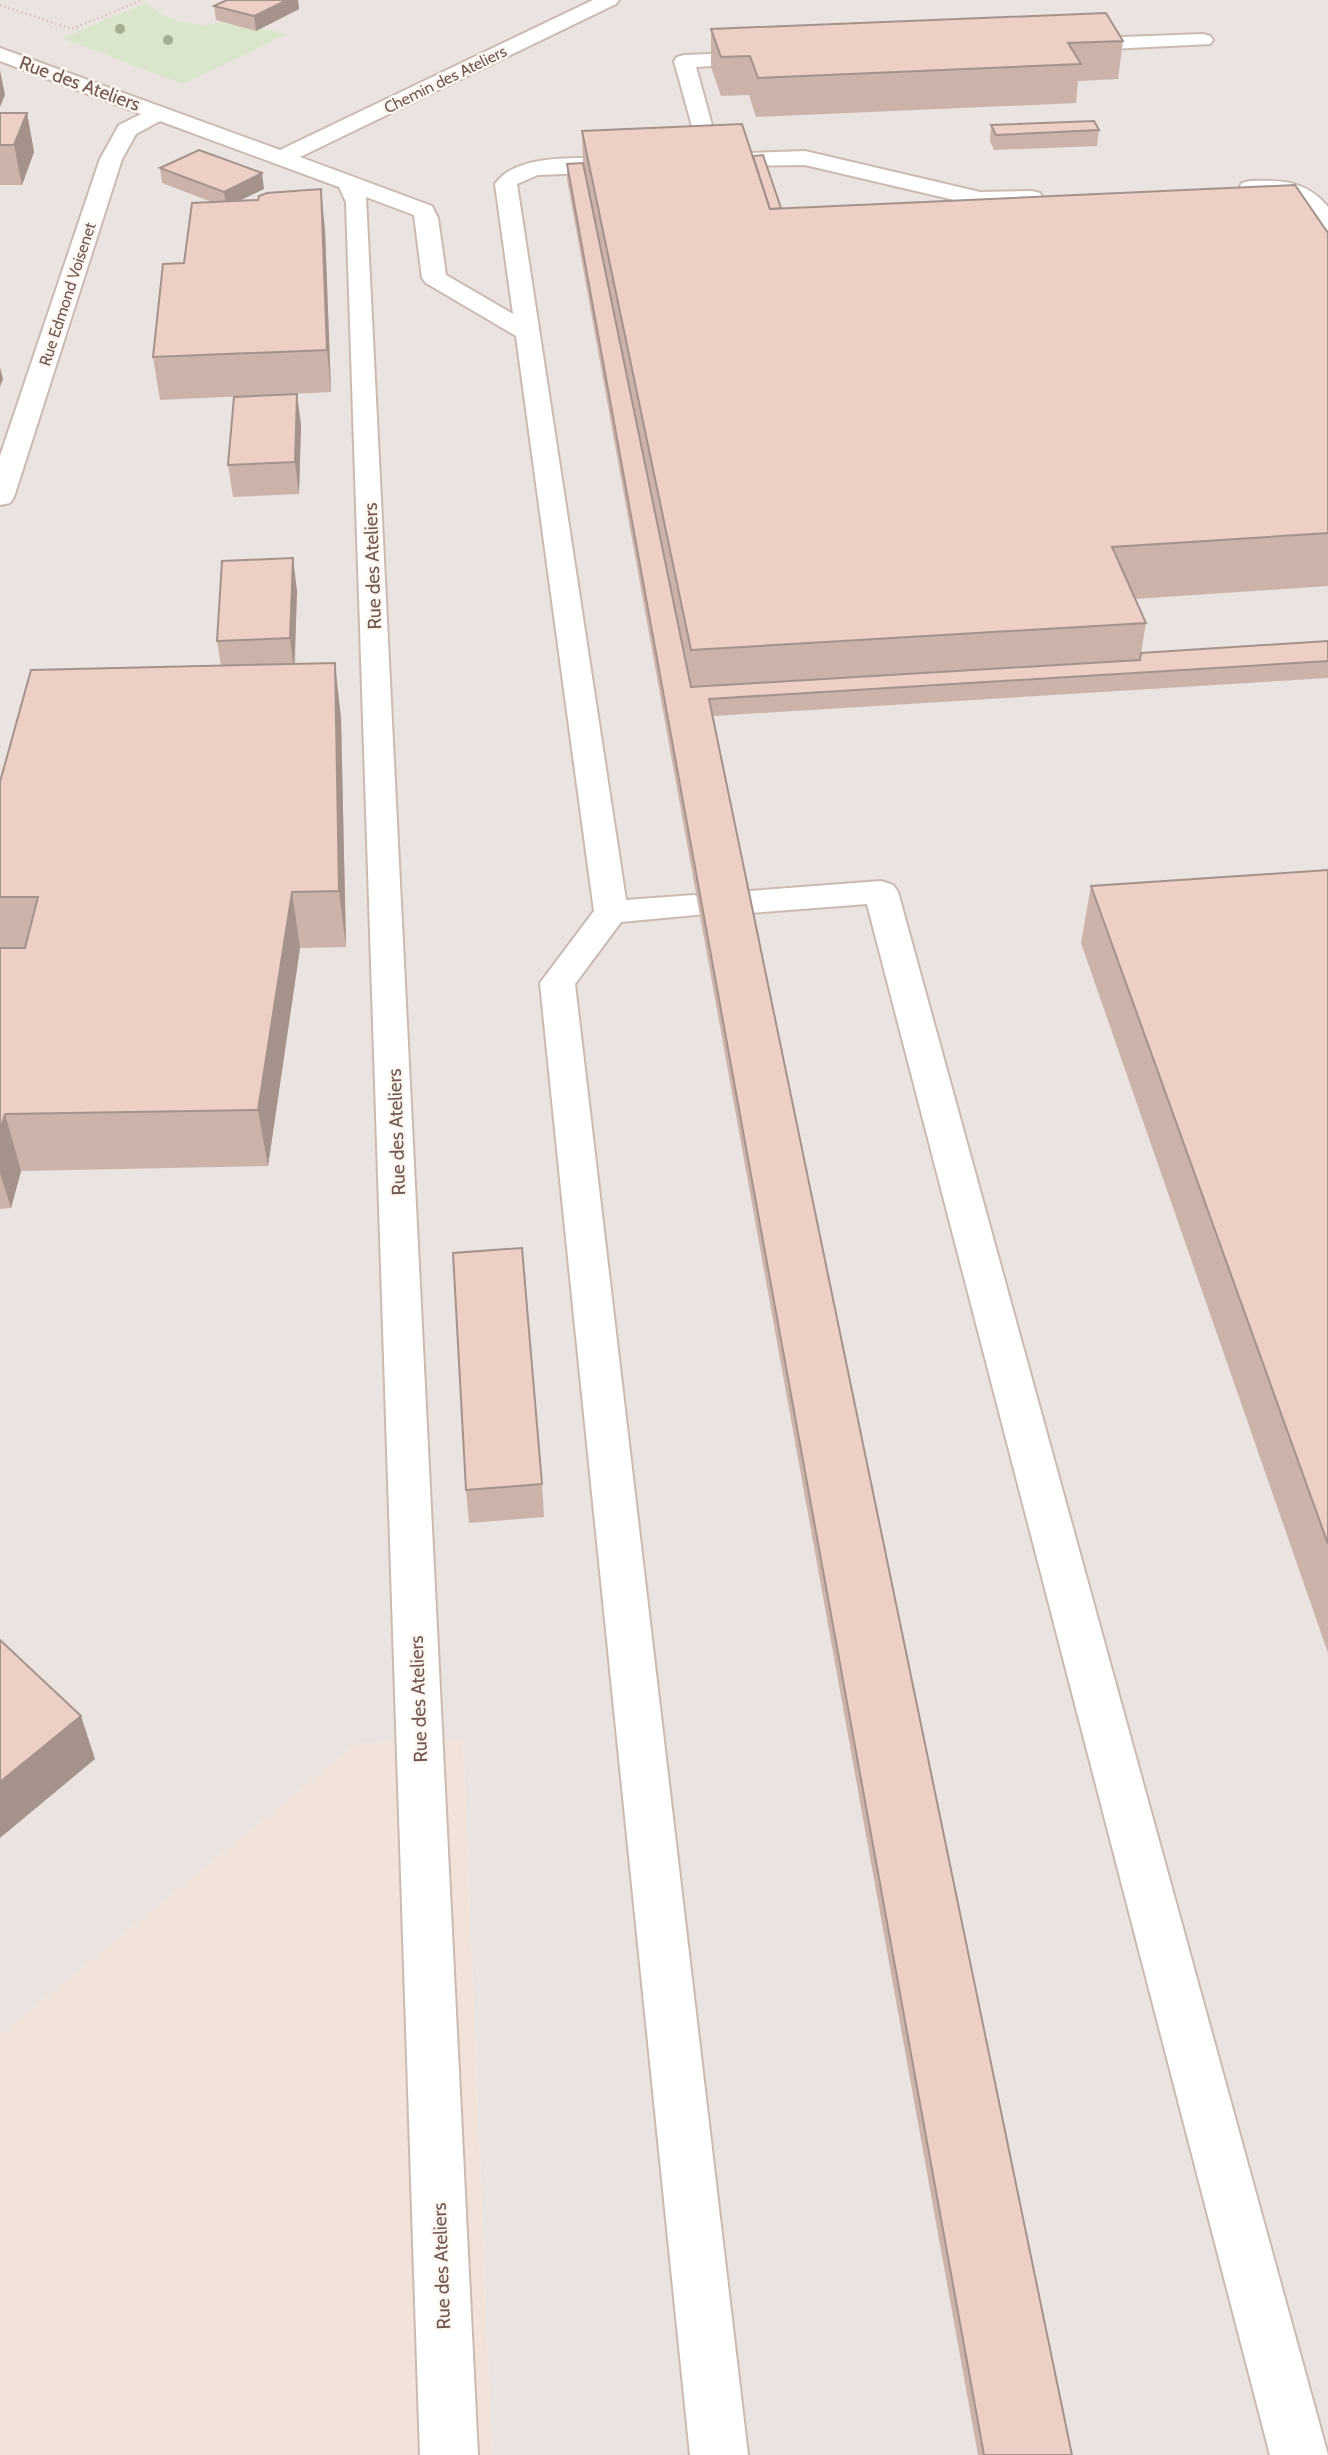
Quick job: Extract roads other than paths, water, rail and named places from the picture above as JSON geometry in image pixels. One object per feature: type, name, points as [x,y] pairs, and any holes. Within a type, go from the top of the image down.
[{"type":"street","name":"Chemin des Ateliers","points":[[281,158],[609,0]]},
{"type":"street","points":[[1053,46],[1203,40]]},
{"type":"street","name":"Rue des Ateliers","points":[[0,54],[348,183],[357,202],[449,2455]]},
{"type":"street","points":[[780,57],[684,61],[698,162],[805,158],[980,199],[1067,196]]},
{"type":"street","name":"Rue Edmond Voisenet","points":[[0,497],[111,159],[127,130],[160,112]]},
{"type":"street","points":[[644,164],[535,169],[517,173],[507,180],[611,912],[557,983],[719,2455]]},
{"type":"street","points":[[348,183],[424,211],[434,278],[528,334]]},
{"type":"street","points":[[1216,190],[1293,189],[1308,196],[1328,223]]},
{"type":"street","points":[[750,902],[881,892],[1299,2455]]},
{"type":"street","points":[[611,912],[694,906]]}]
